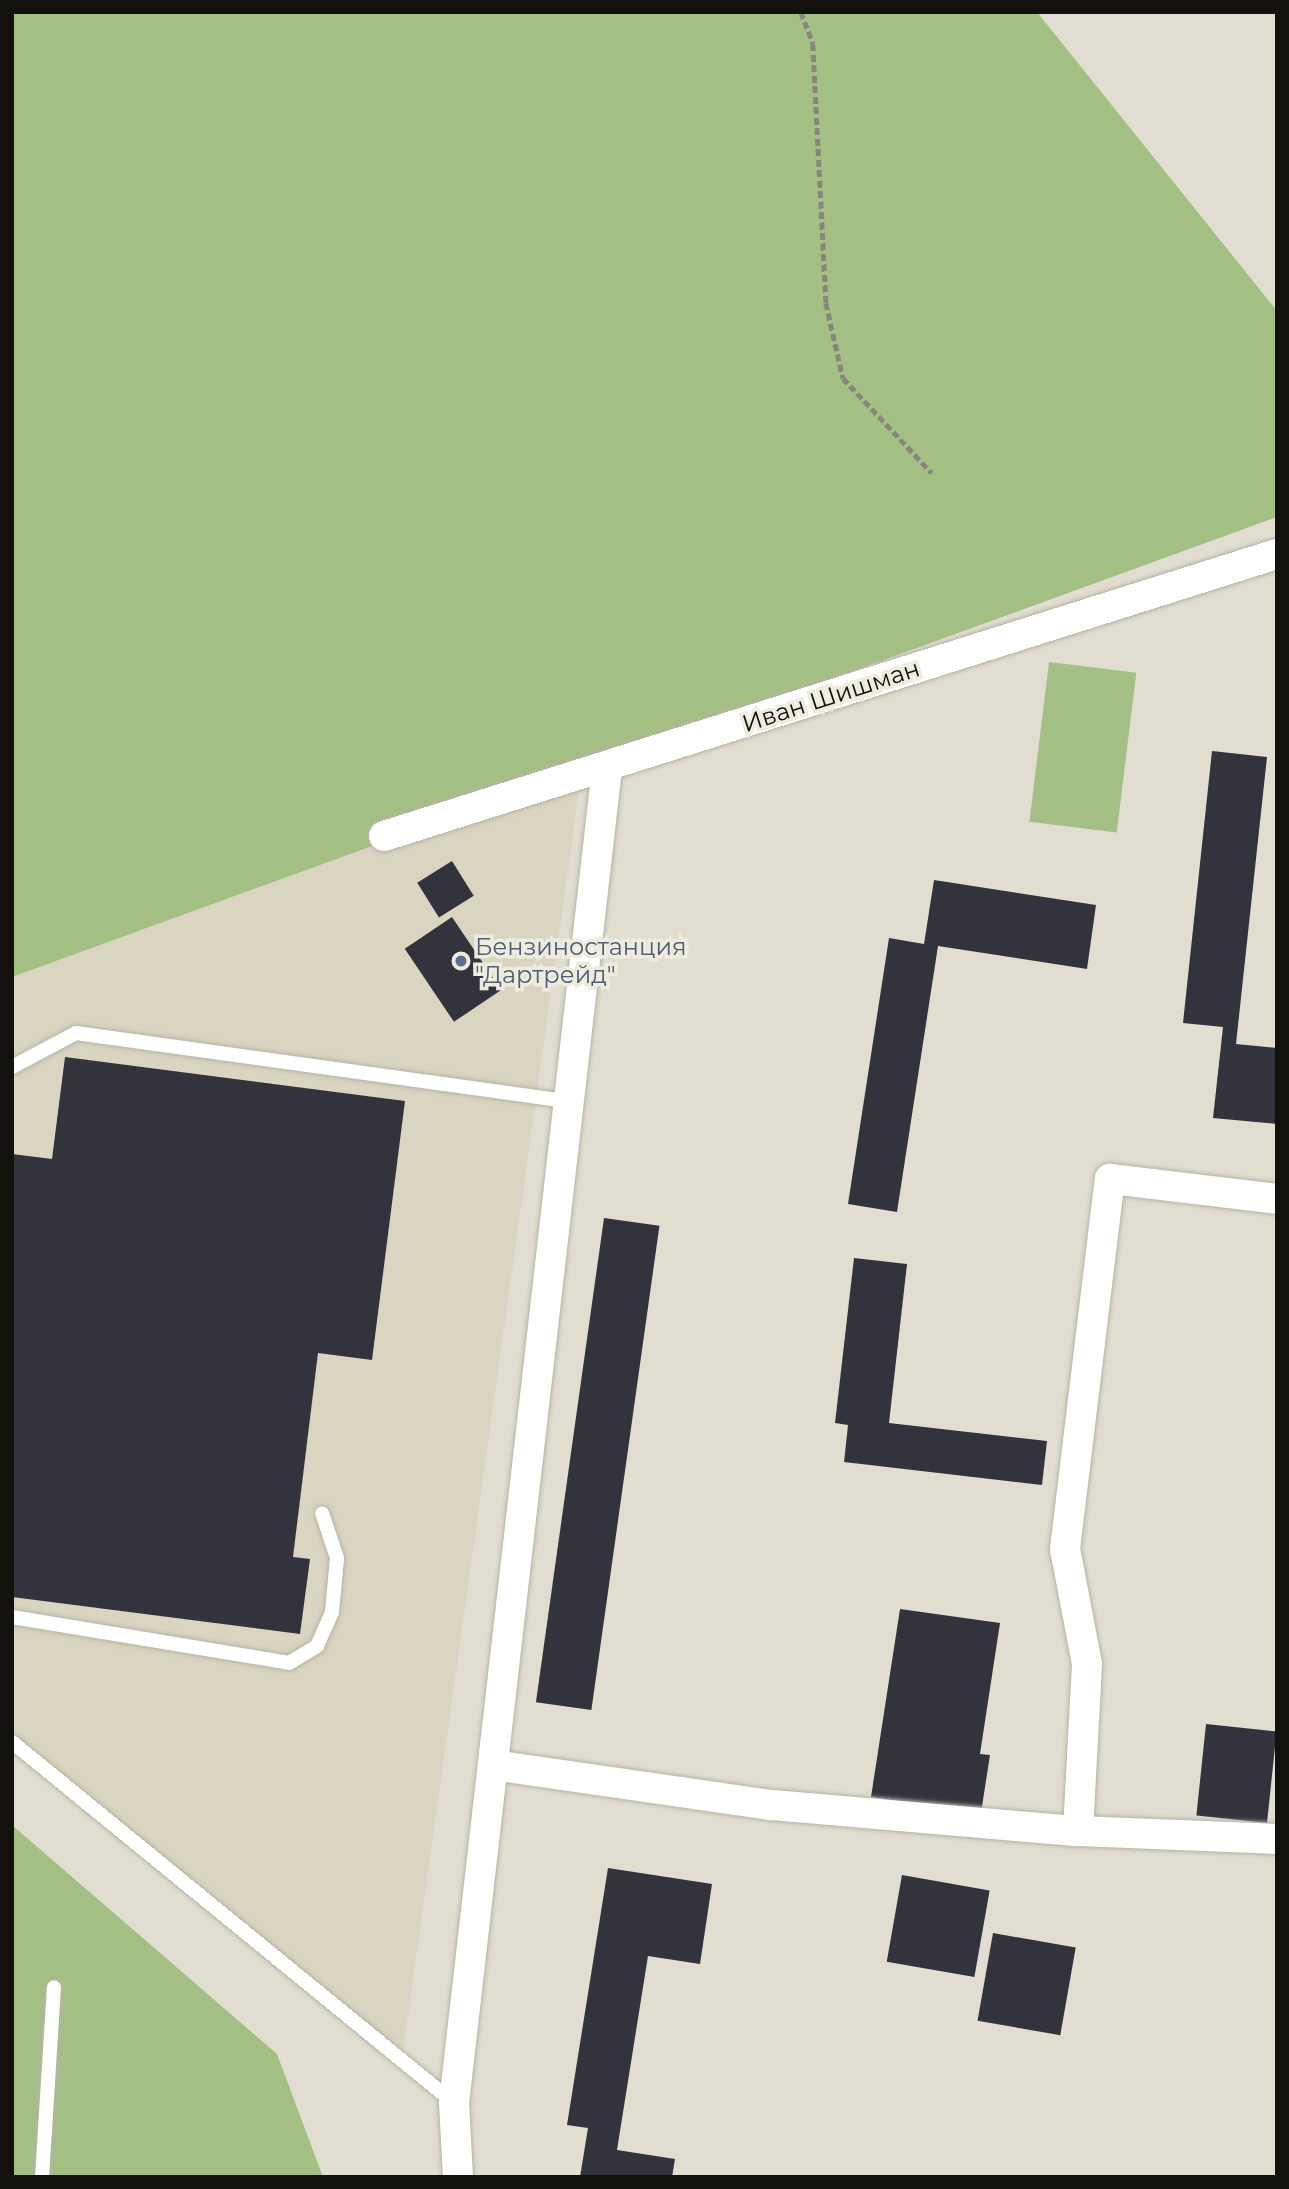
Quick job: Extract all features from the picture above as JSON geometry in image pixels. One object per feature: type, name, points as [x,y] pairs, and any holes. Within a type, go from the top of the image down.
[{"type":"street","name":"Иван Шишман","points":[[384,836],[607,769],[1277,554]]},
{"type":"street","points":[[458,2177],[454,2103],[607,769]]},
{"type":"street","points":[[1079,1831],[1087,1664],[1065,1549],[1110,1179],[1277,1199]]},
{"type":"street","points":[[493,1765],[772,1805],[1079,1831],[1277,1839]]},
{"type":"lane","points":[[12,1067],[76,1033],[571,1101]]},
{"type":"lane","points":[[12,1616],[289,1663],[317,1646],[332,1612],[337,1558],[322,1513]]},
{"type":"lane","points":[[12,1742],[454,2103]]},
{"type":"lane","points":[[42,2177],[54,1987]]},
{"type":"path","points":[[801,12],[813,44],[826,303],[843,378],[932,473]]},
{"type":"shaded area","points":[[582,770],[402,2059],[12,1742],[12,977]]},
{"type":"green space","points":[[12,12],[1037,12],[1277,311],[1277,517],[12,977]]},
{"type":"green space","points":[[1049,662],[1136,673],[1117,833],[1029,822]]},
{"type":"green space","points":[[12,1825],[277,2054],[323,2177],[12,2177]]},
{"type":"building","points":[[1212,751],[1267,757],[1236,1044],[1277,1048],[1277,1124],[1213,1118],[1223,1027],[1183,1023]]},
{"type":"building","points":[[452,861],[474,896],[439,917],[417,883]]},
{"type":"building","points":[[934,880],[1096,905],[1087,969],[938,946],[897,1212],[848,1204],[889,938],[924,944]]},
{"type":"building","points":[[452,917],[501,990],[454,1022],[405,949]]},
{"type":"building","points":[[65,1057],[405,1101],[372,1360],[318,1353],[293,1557],[310,1559],[300,1634],[12,1597],[12,1154],[52,1159]]},
{"type":"building","points":[[604,1218],[659,1226],[591,1710],[536,1702]]},
{"type":"building","points":[[854,1258],[907,1264],[889,1423],[1047,1441],[1042,1485],[844,1462],[848,1425],[835,1423]]},
{"type":"building","points":[[900,1609],[1000,1623],[980,1754],[990,1755],[981,1813],[871,1797]]},
{"type":"building","points":[[1206,1724],[1277,1731],[1267,1823],[1196,1815]]},
{"type":"building","points":[[608,1868],[712,1884],[700,1964],[648,1956],[617,2150],[675,2159],[672,2177],[580,2177],[588,2128],[567,2125]]},
{"type":"building","points":[[902,1875],[990,1890],[974,1977],[887,1962]]},
{"type":"building","points":[[993,1933],[1076,1948],[1060,2035],[978,2021]]},
{"type":"place","name":"Бензиностанция \"Дартрейд\"","points":[[461,961]]}]
